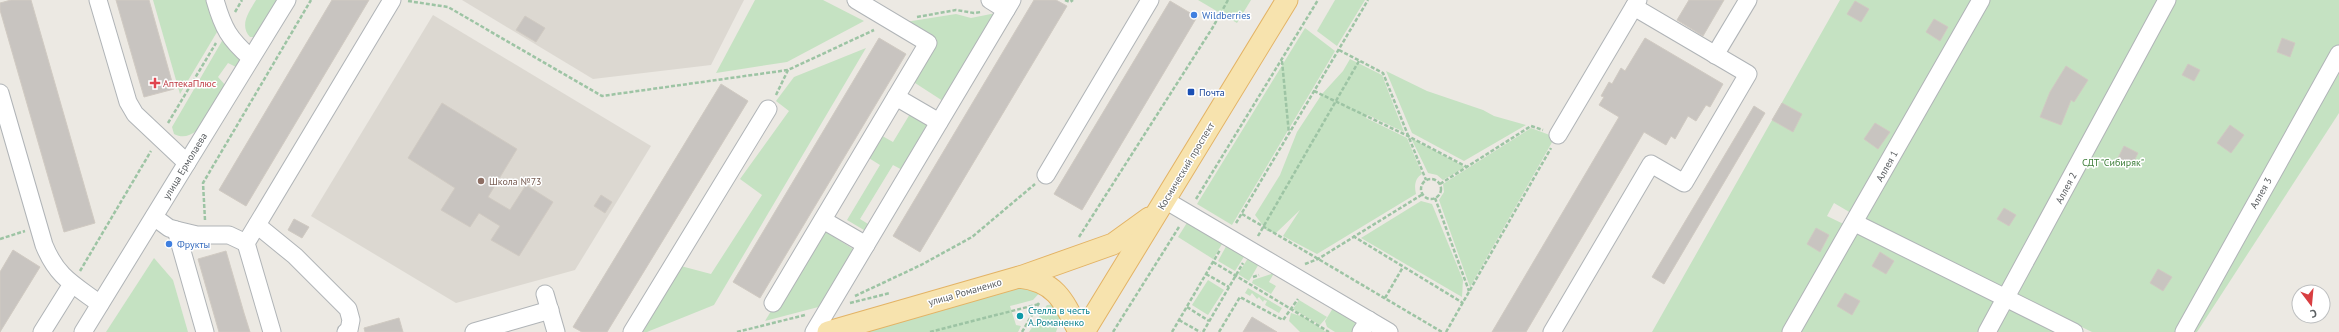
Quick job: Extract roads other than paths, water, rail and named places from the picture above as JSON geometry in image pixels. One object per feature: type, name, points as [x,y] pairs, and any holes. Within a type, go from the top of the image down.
[{"type":"main road","name":"Космический проспект","points":[[1084,332],[1287,0]]},
{"type":"main road","points":[[1018,277],[1113,244],[1140,226],[1163,203]]},
{"type":"main road","name":"улица Романенко","points":[[828,332],[1018,277],[1035,278],[1051,287],[1064,301],[1079,332]]},
{"type":"street","points":[[98,0],[128,102],[135,114],[187,163]]},
{"type":"street","points":[[215,0],[224,29],[234,43],[251,58]]},
{"type":"street","name":"улица Ермолаева","points":[[83,332],[287,0]]},
{"type":"street","points":[[272,332],[246,243],[392,0]]},
{"type":"street","points":[[773,303],[928,43],[856,0]]},
{"type":"street","points":[[1046,175],[1150,0]]},
{"type":"street","points":[[1715,55],[1748,0]]},
{"type":"street","name":"Аллея 1","points":[[1791,332],[1855,223],[1981,0]]},
{"type":"street","name":"Аллея 2","points":[[1987,332],[2167,0]]},
{"type":"street","points":[[814,332],[939,122],[1003,4]]},
{"type":"street","points":[[1552,332],[1651,164],[1684,183],[1748,74],[1715,55],[1636,4],[1558,135]]},
{"type":"street","name":"Аллея 3","points":[[2184,332],[2339,54]]},
{"type":"street","points":[[0,93],[38,227],[51,264],[60,275],[100,304]]},
{"type":"street","points":[[896,97],[939,122]]},
{"type":"street","points":[[632,332],[768,109]]},
{"type":"street","points":[[1163,203],[1188,213],[1228,238],[1251,249],[1282,268],[1365,326],[1389,332]]},
{"type":"street","points":[[154,217],[169,228],[176,230],[206,235],[229,235],[246,243]]},
{"type":"street","points":[[823,220],[866,245]]},
{"type":"street","points":[[1855,223],[2074,332]]},
{"type":"street","points":[[257,225],[295,256],[348,309],[351,320],[349,330],[346,332]]},
{"type":"street","points":[[176,230],[205,332]]},
{"type":"street","points":[[42,332],[72,284]]},
{"type":"street","points":[[545,294],[556,332]]},
{"type":"street","points":[[474,332],[550,310]]},
{"type":"place","name":"Wildberries","points":[[1194,15]]},
{"type":"place","name":"АптекаПлюс","points":[[155,83]]},
{"type":"place","name":"Почта","points":[[1191,92]]},
{"type":"place","name":"Школа №73","points":[[481,181]]},
{"type":"place","name":"Фрукты","points":[[169,244]]},
{"type":"place","name":"Стелла в честь А.Романенко","points":[[1020,316]]},
{"type":"park label","name":"СДТ \"Сибиряк\"","points":[[2113,162]]}]
